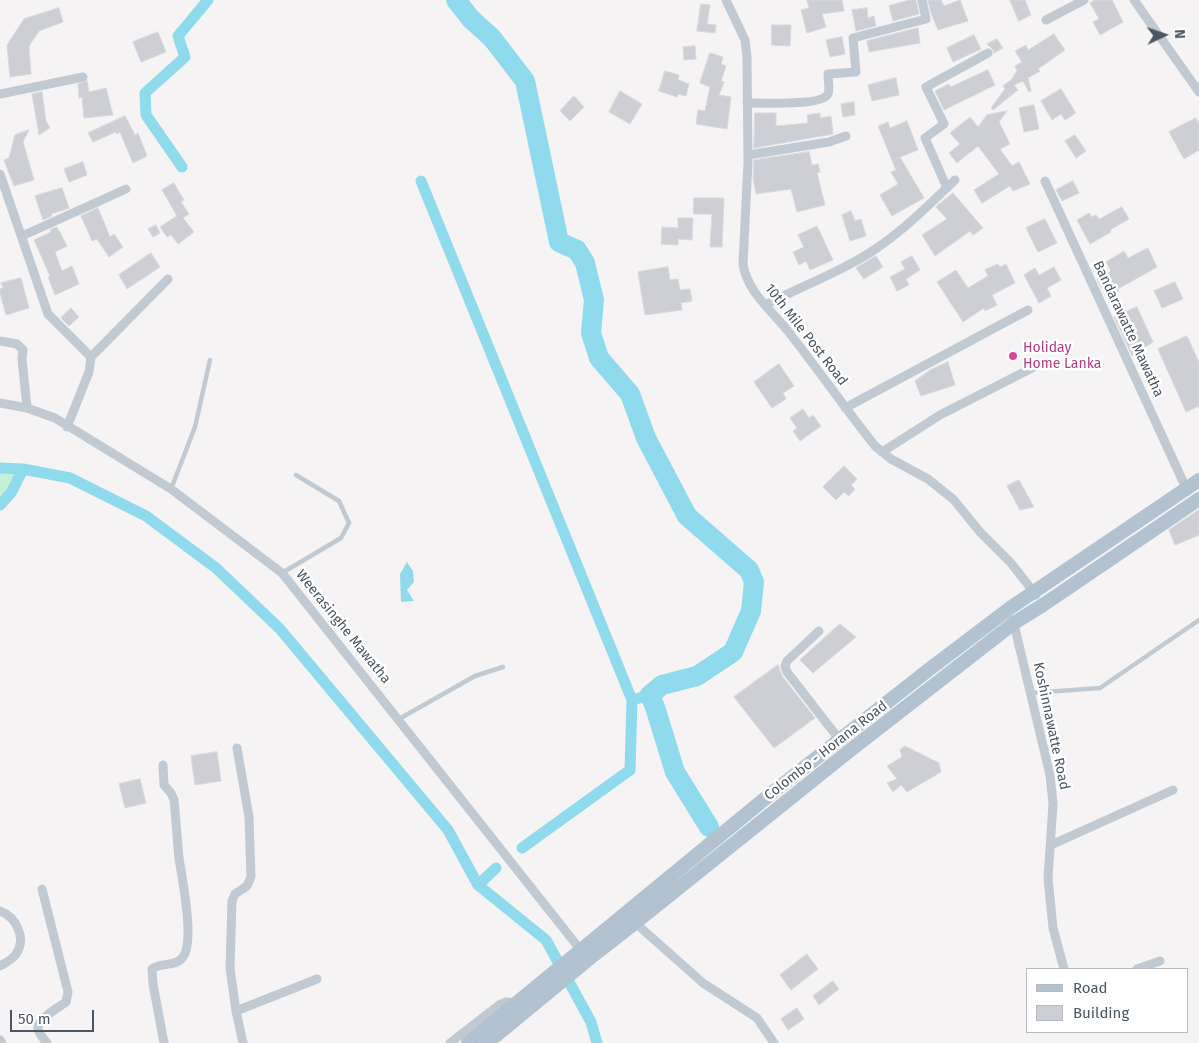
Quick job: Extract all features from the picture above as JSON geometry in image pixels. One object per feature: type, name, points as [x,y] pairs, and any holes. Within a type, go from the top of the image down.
[{"type":"main road","name":"Colombo - Horana Road","points":[[631,918],[839,740],[1010,608],[1199,480]]},
{"type":"main road","name":"Colombo - Horana Road","points":[[468,1043],[523,1003],[1014,623],[1043,606],[1199,499]]},
{"type":"main road","name":"Colombo - Horana Road","points":[[487,1043],[523,1003]]},
{"type":"street","name":"10th Mile Post Road","points":[[726,0],[745,40],[748,155],[743,264],[745,276],[750,287],[786,329],[845,408],[882,452],[891,459],[928,478],[954,500],[1035,592],[1043,606]]},
{"type":"street","points":[[747,103],[817,101],[825,98],[829,93],[828,74],[856,72],[853,38],[926,19],[922,0]]},
{"type":"street","points":[[1046,20],[1084,0]]},
{"type":"street","points":[[1134,0],[1199,92]]},
{"type":"street","points":[[947,188],[925,138],[944,124],[926,87],[988,54]]},
{"type":"street","points":[[0,94],[83,77]]},
{"type":"street","points":[[748,155],[829,142],[846,136]]},
{"type":"street","points":[[0,174],[48,314],[90,357]]},
{"type":"street","points":[[765,305],[846,266],[876,249],[905,227],[955,180]]},
{"type":"street","name":"Bandarawatte Mawatha","points":[[1045,181],[1186,488]]},
{"type":"street","points":[[22,236],[126,189]]},
{"type":"street","points":[[67,426],[88,372],[90,357],[168,279]]},
{"type":"street","points":[[845,408],[1028,310]]},
{"type":"street","points":[[0,341],[17,344],[23,350],[22,359],[28,408]]},
{"type":"street","points":[[882,452],[940,416],[1032,368]]},
{"type":"street","name":"Weerasinghe Mawatha","points":[[0,403],[28,408],[55,418],[171,489],[282,573],[399,719],[581,957]]},
{"type":"street","name":"Koshinnawatte Road","points":[[1010,608],[1050,775],[1053,804],[1048,878],[1053,928],[1064,968]]},
{"type":"street","points":[[819,631],[787,660],[785,666],[787,672],[839,740]]},
{"type":"street","points":[[237,748],[249,817],[251,877],[247,886],[235,894],[232,901],[230,968],[243,1043]]},
{"type":"street","points":[[163,765],[164,785],[174,800],[184,884],[188,939],[187,949],[178,962],[157,965],[152,970],[164,1043]]},
{"type":"street","points":[[1051,844],[1173,790]]},
{"type":"street","points":[[42,889],[68,992],[66,1002],[41,1020],[38,1025],[38,1031],[46,1043]]},
{"type":"street","points":[[0,911],[13,918],[19,931],[20,943],[16,955],[0,966]]},
{"type":"street","points":[[631,918],[703,983],[757,1018],[774,1043]]},
{"type":"street","points":[[1140,968],[1160,961]]},
{"type":"street","points":[[236,1011],[317,979]]},
{"type":"street","points":[[450,1043],[499,1005],[506,1002],[523,1003]]},
{"type":"lane","points":[[171,489],[195,426],[210,360]]},
{"type":"lane","points":[[282,573],[341,538],[349,523],[339,501],[296,475]]},
{"type":"lane","points":[[1030,693],[1100,688],[1199,620]]},
{"type":"lane","points":[[399,719],[475,676],[503,667]]},
{"type":"green space","points":[[0,472],[18,472],[6,493],[0,499]]},
{"type":"water","points":[[407,562],[413,571],[414,582],[407,590],[414,601],[401,602],[400,574]]},
{"type":"building","points":[[807,0],[842,0],[844,11],[822,14],[826,27],[807,33],[801,10],[809,8]]},
{"type":"building","points":[[916,0],[919,14],[893,21],[889,6]]},
{"type":"building","points":[[928,0],[941,0],[944,6],[960,0],[968,21],[938,30]]},
{"type":"building","points":[[1010,0],[1025,0],[1031,15],[1019,21]]},
{"type":"building","points":[[1095,0],[1112,0],[1123,22],[1100,35],[1093,22],[1099,19],[1090,3]]},
{"type":"building","points":[[701,4],[710,5],[707,24],[716,25],[715,33],[697,31]]},
{"type":"building","points":[[59,8],[63,22],[39,31],[29,46],[31,74],[10,77],[7,45],[24,19]]},
{"type":"building","points":[[867,8],[868,18],[874,16],[876,26],[856,31],[852,10]]},
{"type":"building","points":[[772,25],[791,25],[790,46],[772,45]]},
{"type":"building","points":[[918,28],[920,43],[869,52],[867,41]]},
{"type":"building","points":[[158,32],[166,52],[141,62],[133,42]]},
{"type":"building","points":[[1054,34],[1065,50],[1038,69],[1040,71],[1028,78],[1031,91],[1029,92],[1023,81],[1014,85],[1018,90],[993,110],[991,108],[1005,89],[1003,86],[1012,79],[1017,71],[1015,66],[1022,62],[1015,51],[1026,45],[1028,50]]},
{"type":"building","points":[[974,35],[981,49],[953,62],[947,48]]},
{"type":"building","points":[[842,37],[845,54],[830,57],[826,40]]},
{"type":"building","points":[[997,39],[1003,48],[994,53],[987,44]]},
{"type":"building","points":[[695,46],[696,59],[684,60],[683,47]]},
{"type":"building","points":[[710,53],[723,57],[721,64],[726,66],[721,81],[724,82],[719,95],[731,97],[727,129],[696,124],[698,110],[705,111],[710,87],[700,83]]},
{"type":"building","points":[[988,70],[995,85],[944,110],[935,91],[949,84],[950,87]]},
{"type":"building","points":[[665,71],[679,75],[678,80],[689,84],[686,96],[678,94],[677,97],[659,91]]},
{"type":"building","points":[[896,78],[899,95],[872,101],[868,85]]},
{"type":"building","points":[[87,81],[89,92],[106,88],[113,115],[84,118],[82,97],[79,98],[78,84]]},
{"type":"building","points":[[1061,89],[1076,113],[1065,120],[1061,114],[1052,120],[1041,101]]},
{"type":"building","points":[[620,91],[642,104],[630,124],[609,112]]},
{"type":"building","points":[[42,92],[46,121],[50,128],[39,135],[32,94]]},
{"type":"building","points":[[574,96],[584,107],[570,121],[560,111]]},
{"type":"building","points":[[854,102],[855,115],[843,117],[841,104]]},
{"type":"building","points":[[1034,105],[1039,129],[1024,132],[1019,108]]},
{"type":"building","points":[[1007,111],[999,122],[1010,144],[1000,149],[1012,166],[1019,162],[1030,184],[1013,191],[1010,186],[982,203],[974,190],[999,174],[978,146],[957,163],[949,153],[960,144],[950,133],[970,117],[978,127],[987,115]]},
{"type":"building","points":[[755,113],[776,113],[776,126],[808,123],[807,115],[820,113],[820,118],[831,116],[833,134],[754,148]]},
{"type":"building","points":[[125,116],[135,135],[138,133],[147,156],[133,163],[120,132],[93,142],[88,133]]},
{"type":"building","points":[[1196,118],[1199,124],[1199,150],[1184,159],[1169,132]]},
{"type":"building","points":[[907,121],[918,150],[900,157],[924,198],[892,216],[880,195],[898,184],[891,172],[896,170],[878,126],[888,122],[890,128]]},
{"type":"building","points":[[29,130],[23,142],[34,180],[14,186],[4,160],[9,158],[15,135]]},
{"type":"building","points":[[1075,135],[1086,151],[1076,158],[1065,141]]},
{"type":"building","points":[[809,152],[812,165],[818,164],[820,172],[817,173],[825,205],[797,212],[791,189],[756,194],[753,178],[754,160]]},
{"type":"building","points":[[83,162],[87,175],[69,182],[64,169]]},
{"type":"building","points":[[1073,181],[1079,193],[1062,201],[1056,190]]},
{"type":"building","points":[[174,183],[184,200],[181,202],[189,214],[183,218],[194,232],[178,244],[171,235],[167,237],[160,227],[177,216],[162,190]]},
{"type":"building","points":[[62,188],[69,208],[51,214],[52,216],[43,220],[35,196]]},
{"type":"building","points":[[953,193],[983,228],[973,235],[970,231],[935,256],[922,235],[947,219],[936,207]]},
{"type":"building","points":[[694,198],[724,198],[722,247],[710,247],[712,214],[694,214]]},
{"type":"building","points":[[1122,207],[1129,219],[1090,244],[1077,220],[1089,213],[1092,217],[1096,215],[1099,219]]},
{"type":"building","points":[[98,208],[110,237],[114,234],[123,247],[109,257],[97,239],[92,241],[81,216]]},
{"type":"building","points":[[851,211],[855,221],[861,219],[866,236],[850,241],[842,215]]},
{"type":"building","points":[[678,218],[693,218],[692,240],[678,239],[678,245],[661,244],[662,227],[678,228]]},
{"type":"building","points":[[1045,219],[1057,243],[1038,252],[1026,228]]},
{"type":"building","points":[[156,225],[160,233],[153,237],[148,229]]},
{"type":"building","points":[[817,226],[833,260],[810,270],[806,261],[799,265],[793,252],[804,247],[798,235]]},
{"type":"building","points":[[57,227],[67,246],[55,252],[62,271],[72,266],[79,284],[55,295],[48,277],[50,276],[34,240]]},
{"type":"building","points":[[1148,248],[1157,267],[1118,289],[1119,291],[1108,299],[1097,280],[1111,271],[1106,262],[1124,251],[1128,258]]},
{"type":"building","points":[[151,253],[160,267],[127,289],[119,275]]},
{"type":"building","points":[[876,256],[883,267],[864,279],[856,268]]},
{"type":"building","points":[[912,256],[920,270],[906,279],[909,285],[897,291],[890,277],[905,269],[901,262]]},
{"type":"building","points":[[998,264],[1000,267],[1006,264],[1015,283],[992,295],[997,305],[985,311],[984,308],[963,322],[937,282],[956,270],[968,288],[988,276],[985,270]]},
{"type":"building","points":[[668,267],[670,280],[678,279],[680,290],[690,289],[692,301],[681,303],[682,310],[645,315],[638,272]]},
{"type":"building","points":[[1054,267],[1061,280],[1047,288],[1051,296],[1039,303],[1024,275],[1035,268],[1039,275]]},
{"type":"building","points":[[21,278],[29,308],[6,315],[0,293],[0,289],[3,288],[1,283]]},
{"type":"building","points":[[1175,282],[1183,299],[1162,308],[1154,291]]},
{"type":"building","points":[[1137,307],[1153,342],[1132,356],[1114,317]]},
{"type":"building","points":[[71,308],[79,317],[69,326],[61,318]]},
{"type":"building","points":[[1187,336],[1199,362],[1199,406],[1186,412],[1158,349]]},
{"type":"building","points":[[948,362],[955,385],[921,396],[915,381],[930,370]]},
{"type":"building","points":[[779,364],[794,386],[783,393],[786,399],[772,408],[754,382]]},
{"type":"building","points":[[803,409],[809,418],[813,415],[821,426],[800,441],[793,431],[797,428],[790,418]]},
{"type":"building","points":[[844,466],[857,479],[851,485],[855,489],[849,496],[844,492],[836,500],[823,487]]},
{"type":"building","points":[[1019,480],[1034,507],[1020,510],[1007,486]]},
{"type":"building","points":[[1199,510],[1199,535],[1175,545],[1169,530]]},
{"type":"building","points":[[840,624],[856,637],[813,673],[800,660]]},
{"type":"building","points":[[778,665],[782,676],[815,718],[774,748],[734,697]]},
{"type":"building","points":[[905,746],[939,763],[941,772],[907,792],[901,785],[893,792],[887,783],[897,779],[887,766],[902,757],[900,750]]},
{"type":"building","points":[[217,752],[221,781],[195,785],[191,756]]},
{"type":"building","points":[[140,779],[146,803],[125,808],[119,784]]},
{"type":"building","points":[[807,954],[818,969],[791,990],[780,975]]},
{"type":"building","points":[[833,981],[839,989],[819,1005],[813,996]]},
{"type":"building","points":[[797,1008],[804,1019],[788,1030],[781,1019]]},
{"type":"waterway","points":[[182,167],[146,115],[145,93],[185,57],[178,36],[208,0]]},
{"type":"waterway","points":[[456,0],[471,19],[492,38],[525,81],[559,242],[577,250],[585,263],[594,300],[591,333],[599,358],[630,394],[646,438],[687,516],[749,570],[754,582],[751,611],[733,652],[697,676],[662,685],[650,695],[675,772],[709,827]]},
{"type":"waterway","points":[[421,181],[632,700],[650,695]]},
{"type":"waterway","points":[[0,468],[23,469],[70,478],[146,516],[216,568],[280,629],[448,830],[478,885],[546,940],[591,1022],[597,1043]]},
{"type":"waterway","points":[[0,505],[11,493],[23,469]]},
{"type":"waterway","points":[[522,848],[630,770],[632,700]]},
{"type":"waterway","points":[[478,885],[496,868]]},
{"type":"place","name":"Holiday Home Lanka","points":[[1013,356]]}]
